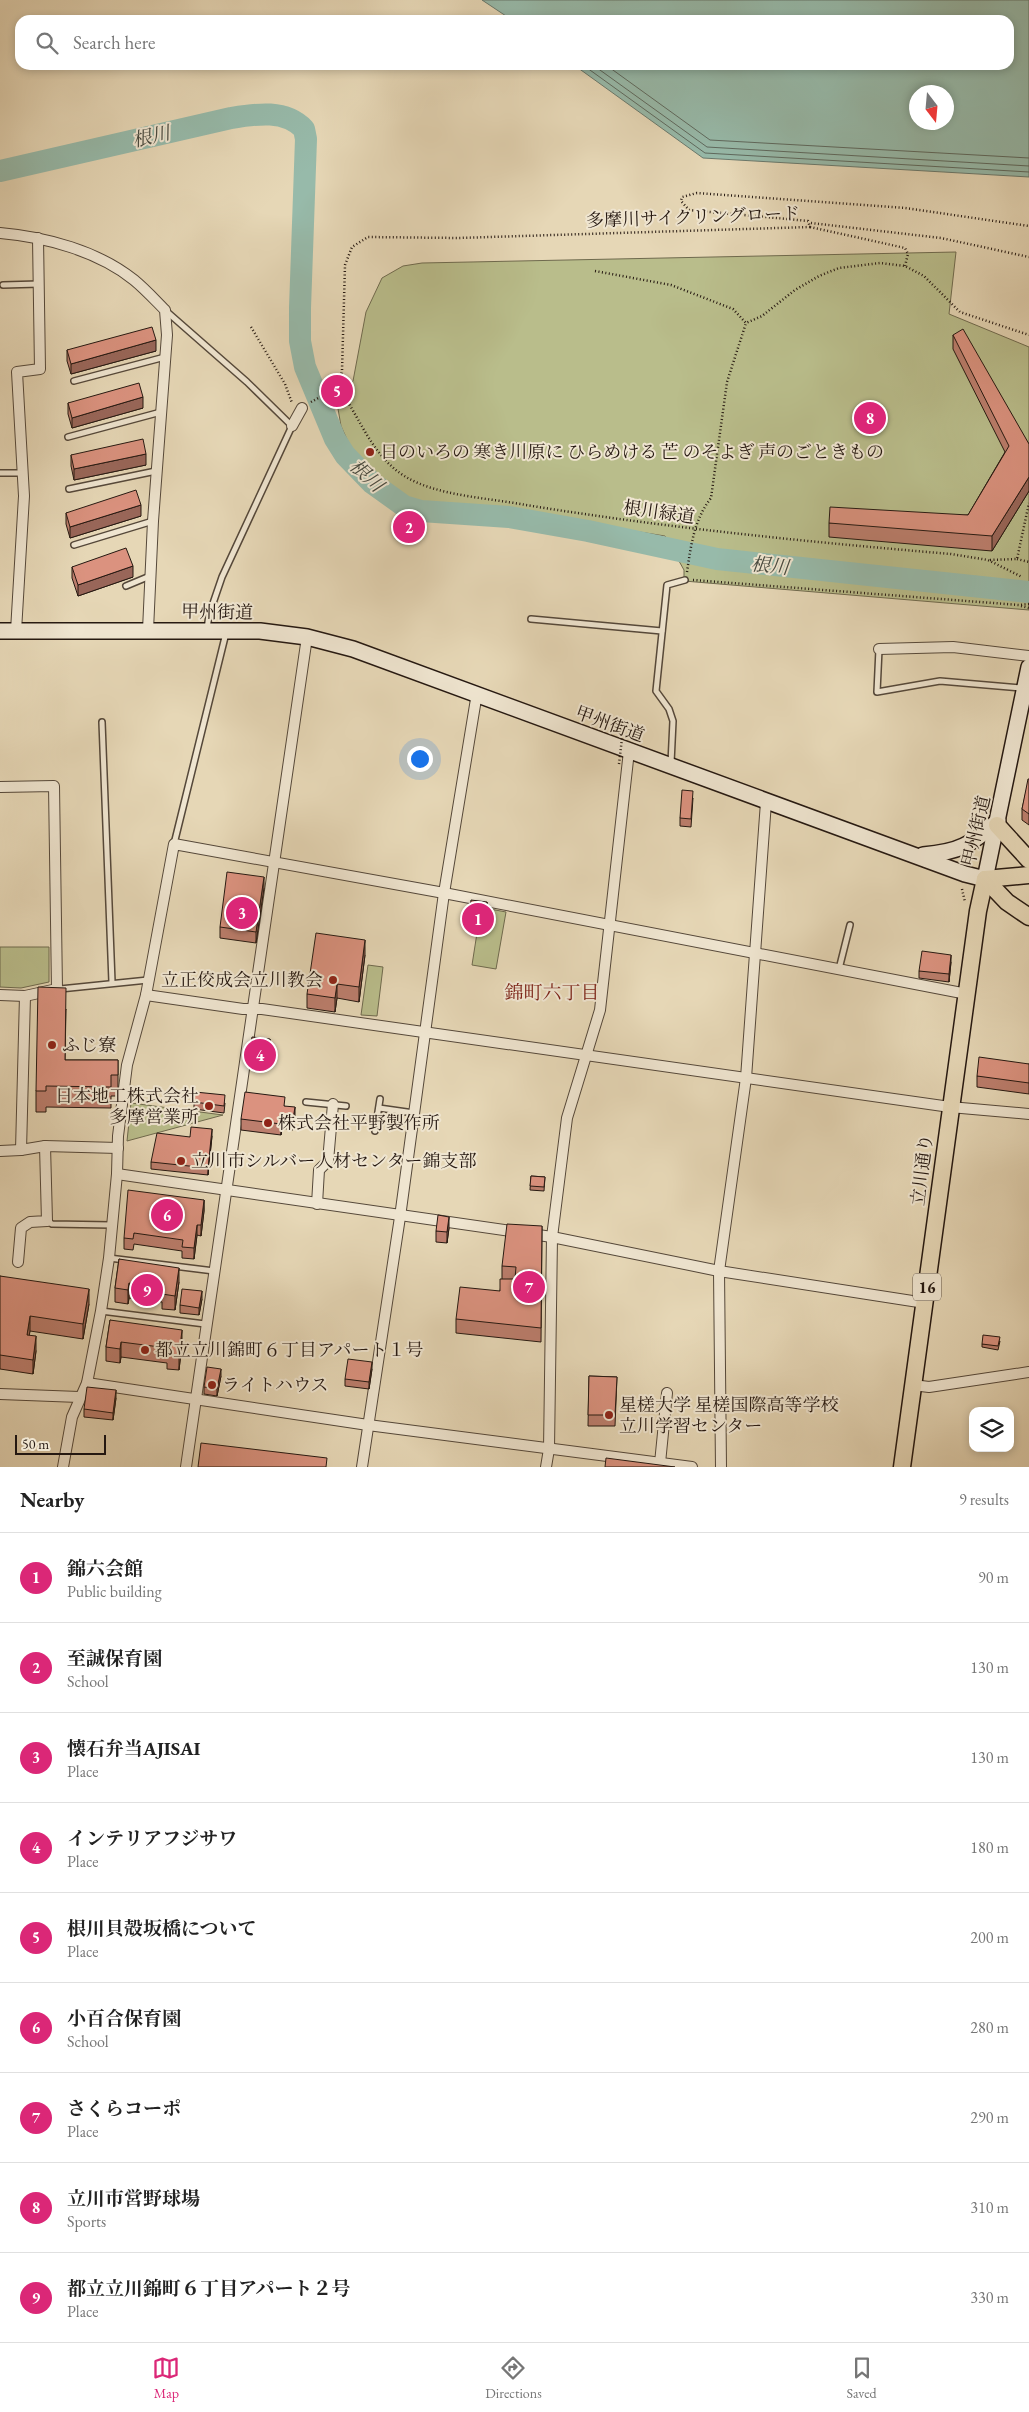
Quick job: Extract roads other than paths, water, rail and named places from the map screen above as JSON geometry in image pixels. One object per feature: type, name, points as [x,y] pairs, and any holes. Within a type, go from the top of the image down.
[{"type":"main road","name":"甲州街道","points":[[0,631],[227,630],[306,637],[352,649],[477,693],[766,802],[965,874],[985,879],[1029,667]]},
{"type":"main road","points":[[919,856],[959,849],[971,844],[998,823],[1029,860]]},
{"type":"main road","points":[[985,879],[1029,875]]},
{"type":"main road","points":[[985,879],[1007,902],[1029,917]]},
{"type":"main road","name":"立川通り","points":[[902,1467],[950,1107],[978,911],[985,879]]},
{"type":"street","points":[[0,233],[38,238],[90,254],[113,266],[135,281],[165,310],[167,325],[156,471],[148,630]]},
{"type":"street","points":[[16,630],[24,496],[17,372],[40,368],[38,238]]},
{"type":"street","points":[[292,426],[302,409]]},
{"type":"street","points":[[186,1467],[205,1324],[306,637]]},
{"type":"street","points":[[878,649],[953,646],[1029,656]]},
{"type":"street","points":[[362,1467],[400,1217],[444,893],[477,693]]},
{"type":"street","points":[[546,1467],[549,1448],[552,1238],[567,1118],[600,1010],[611,927],[629,750]]},
{"type":"street","points":[[0,787],[54,786],[57,989],[25,996],[0,995]]},
{"type":"street","points":[[721,1467],[719,1271],[746,1078],[753,953],[766,802]]},
{"type":"street","points":[[63,1467],[72,1417],[79,1397],[87,1383],[101,1311],[110,1258],[111,1225],[127,1065],[146,994],[174,844],[444,893],[611,927],[967,994]]},
{"type":"street","points":[[146,994],[950,1107],[1029,1114]]},
{"type":"street","points":[[21,1150],[25,996]]},
{"type":"street","points":[[317,1204],[320,1170],[328,1161],[333,1104]]},
{"type":"street","points":[[0,1151],[45,1146],[118,1148]]},
{"type":"street","points":[[18,1262],[21,1228],[30,1222],[47,1221],[45,1146]]},
{"type":"street","points":[[117,1174],[552,1238],[719,1271],[925,1303]]},
{"type":"street","points":[[913,1385],[929,1387],[1029,1372]]},
{"type":"street","points":[[87,1383],[195,1401],[692,1467]]},
{"type":"street","points":[[660,1463],[667,1393]]},
{"type":"street","points":[[0,1394],[79,1397]]},
{"type":"lane","points":[[3,285],[39,284]]},
{"type":"lane","points":[[165,310],[247,382],[292,426],[222,577],[209,615],[207,630]]},
{"type":"lane","points":[[74,381],[165,357]]},
{"type":"lane","points":[[68,437],[161,412]]},
{"type":"lane","points":[[69,489],[156,471]]},
{"type":"lane","points":[[0,473],[23,473]]},
{"type":"lane","points":[[74,545],[153,521]]},
{"type":"lane","points":[[126,586],[150,576]]},
{"type":"lane","points":[[670,766],[673,721],[669,710],[656,691],[667,585],[685,580]]},
{"type":"lane","points":[[531,619],[662,631]]},
{"type":"lane","points":[[174,844],[227,630]]},
{"type":"lane","points":[[878,649],[877,692],[940,681],[1025,688]]},
{"type":"lane","points":[[102,722],[112,982]]},
{"type":"lane","points":[[839,969],[850,925]]},
{"type":"lane","points":[[57,989],[112,982],[148,980]]},
{"type":"lane","points":[[376,1131],[380,1099]]},
{"type":"lane","points":[[306,1102],[346,1106]]},
{"type":"lane","points":[[379,1108],[414,1113]]},
{"type":"lane","points":[[47,1221],[52,1224],[111,1225]]},
{"type":"lane","points":[[110,1258],[214,1271]]},
{"type":"lane","points":[[101,1311],[205,1324]]},
{"type":"water","points":[[482,0],[1029,0],[1029,177],[703,158],[581,70],[1014,70],[1014,15],[504,15]]},
{"type":"waterway","name":"根川","points":[[0,171],[231,118],[260,114],[288,118],[304,129],[306,139],[300,308],[300,341],[305,367],[335,439],[345,455],[372,483],[404,506],[421,511],[509,517],[588,531],[717,559],[1029,592]]},
{"type":"place","name":"根川貝殻坂橋について","points":[[337,391]]},
{"type":"place","name":"立川市営野球場","points":[[870,418]]},
{"type":"place","name":"日のいろの 寒き川原に ひらめける 芒 のそよぎ 声のごときもの","points":[[370,452]]},
{"type":"place","name":"至誠保育園","points":[[409,527]]},
{"type":"place","name":"懐石弁当AJISAI","points":[[242,913]]},
{"type":"place","name":"錦六会館","points":[[478,919]]},
{"type":"place","name":"立正佼成会立川教会","points":[[333,980]]},
{"type":"place","name":"ふじ寮","points":[[52,1045]]},
{"type":"place","name":"インテリアフジサワ","points":[[260,1055]]},
{"type":"place","name":"日本地工株式会社 多摩営業所","points":[[209,1106]]},
{"type":"place","name":"株式会社平野製作所","points":[[268,1123]]},
{"type":"place","name":"立川市シルバー人材センター錦支部","points":[[181,1161]]},
{"type":"place","name":"小百合保育園","points":[[167,1215]]},
{"type":"place","name":"さくらコーポ","points":[[529,1287]]},
{"type":"place","name":"都立立川錦町６丁目アパート２号","points":[[147,1290]]},
{"type":"place","name":"都立立川錦町６丁目アパート１号","points":[[145,1350]]},
{"type":"place","name":"ライトハウス","points":[[212,1385]]},
{"type":"place","name":"星槎大学 星槎国際高等学校 立川学習センター","points":[[609,1415]]},
{"type":"district","name":"錦町六丁目","points":[[552,992]]}]
